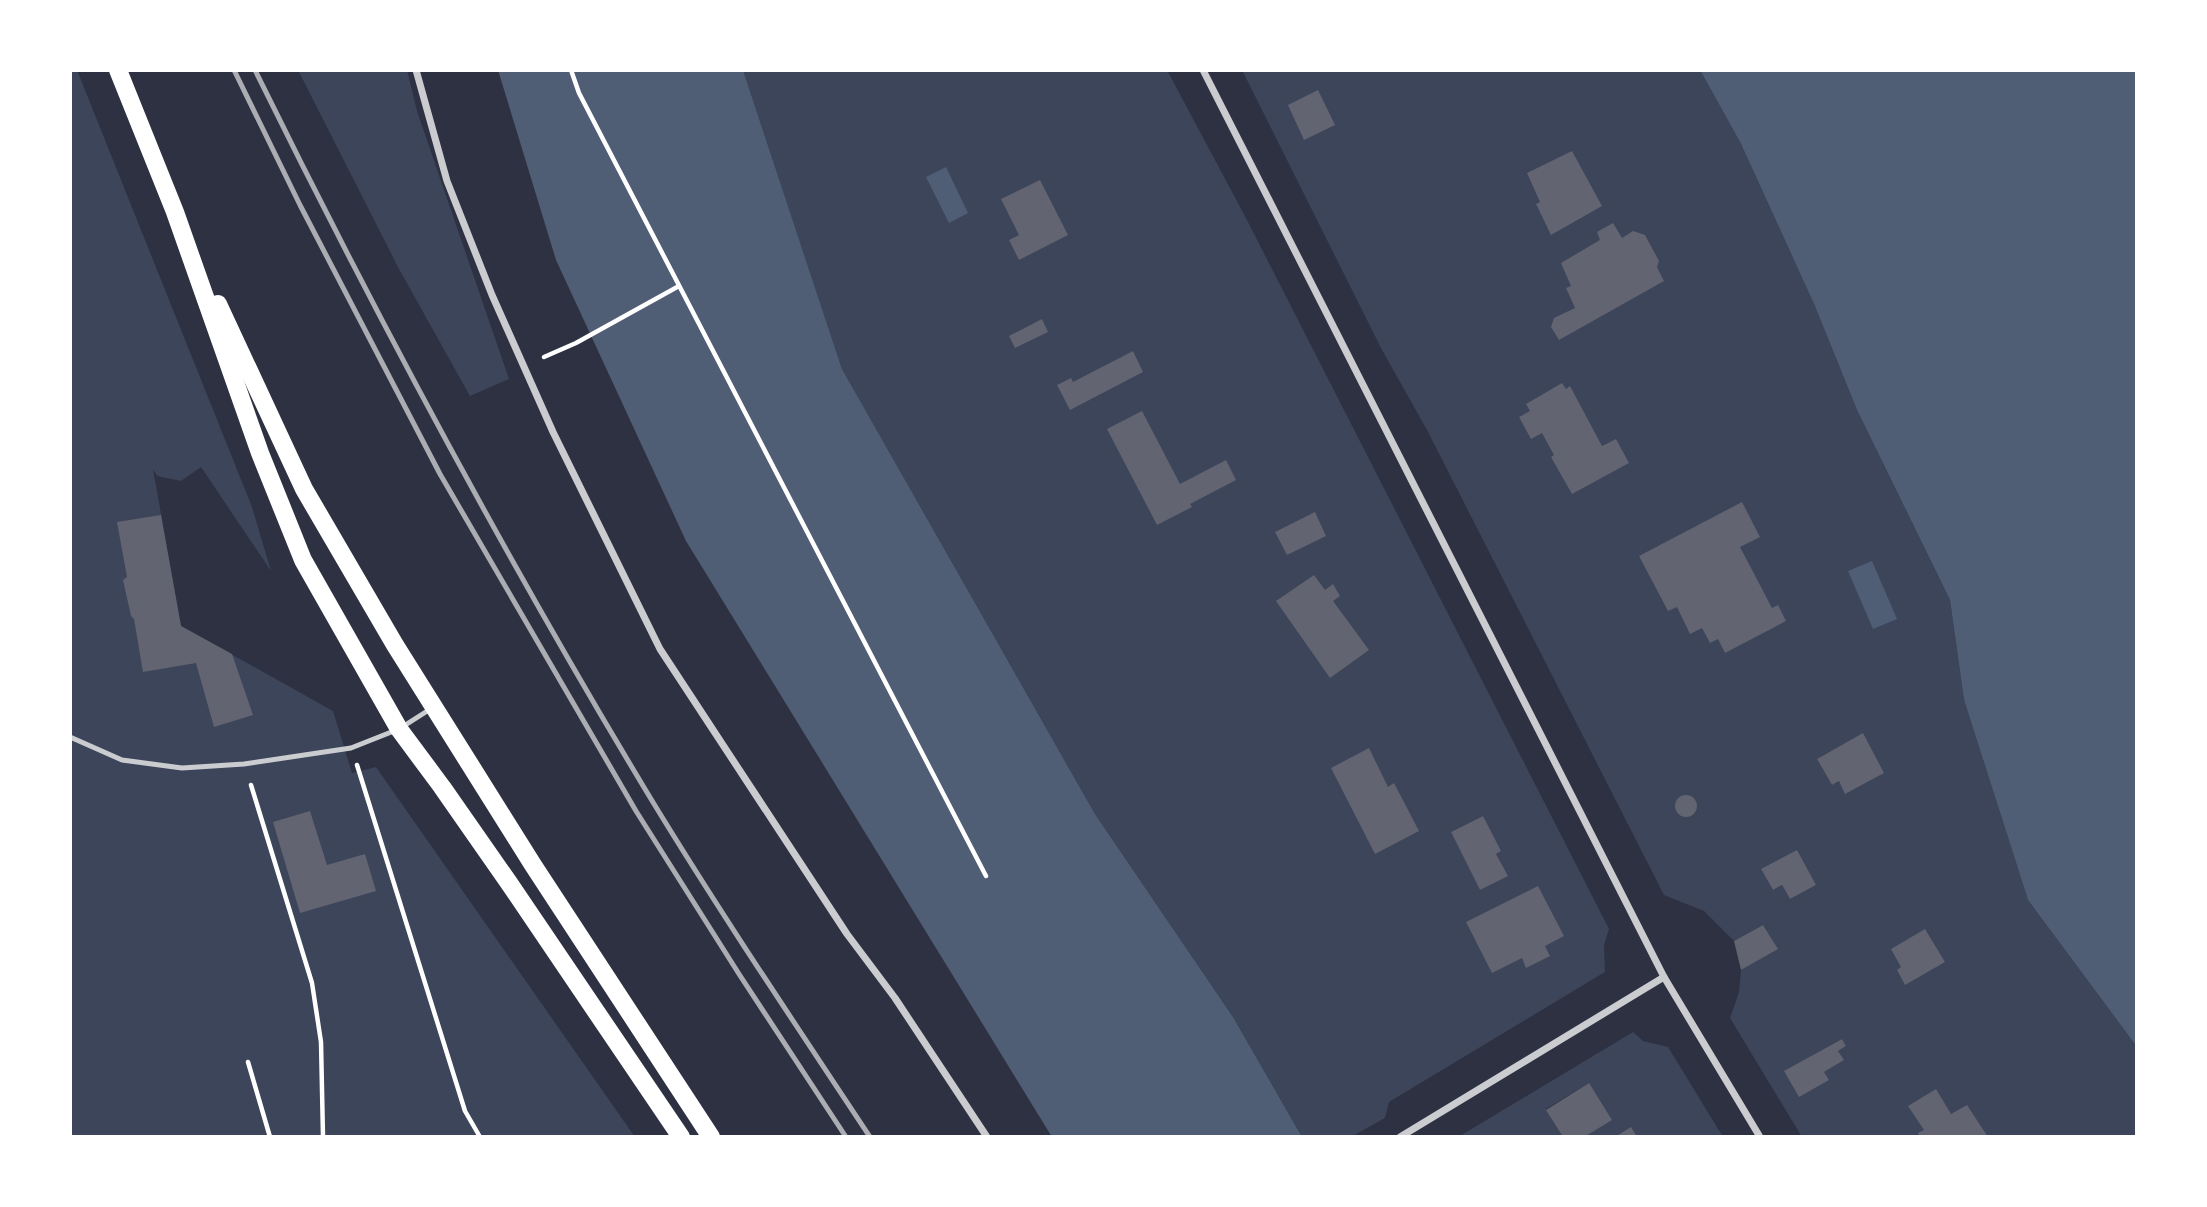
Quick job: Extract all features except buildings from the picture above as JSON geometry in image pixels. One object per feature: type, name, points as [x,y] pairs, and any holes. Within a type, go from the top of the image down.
[{"type":"main road","points":[[118,70],[175,212],[260,453],[303,560],[399,729],[472,830],[681,1137]]},
{"type":"main road","points":[[175,212],[304,489],[433,707],[711,1137]]},
{"type":"street","points":[[416,70],[447,181],[492,295],[553,432],[660,649],[847,934],[895,998],[987,1137]]},
{"type":"street","points":[[1203,70],[1664,977],[1760,1137]]},
{"type":"street","points":[[1400,1137],[1664,977]]},
{"type":"lane","points":[[70,737],[122,760],[182,768],[244,764],[351,748],[399,729],[433,707]]},
{"type":"path","points":[[571,70],[579,93],[986,876]]},
{"type":"path","points":[[523,366],[576,343],[679,286]]},
{"type":"path","points":[[351,748],[465,1111],[480,1137]]},
{"type":"path","points":[[244,764],[312,983],[321,1042],[323,1137]]},
{"type":"path","points":[[248,1062],[270,1137]]},
{"type":"shaded area","points":[[70,70],[77,70],[252,507],[271,571],[201,467],[181,481],[157,476],[153,469],[181,626],[333,711],[352,773],[376,767],[635,1137],[70,1137]]},
{"type":"shaded area","points":[[298,70],[407,70],[417,111],[509,379],[470,396],[399,269]]},
{"type":"shaded area","points":[[498,70],[743,70],[842,369],[1095,814],[1233,1017],[1302,1137],[1052,1137],[686,541],[556,260]]},
{"type":"shaded area","points":[[743,70],[1167,70],[1247,220],[1609,929],[1604,945],[1605,972],[1389,1102],[1385,1118],[1351,1137],[1302,1137],[1233,1017],[1095,814],[842,369]],"holes":[[[1483,816],[1507,876],[1480,890],[1451,832]]]},
{"type":"shaded area","points":[[1242,70],[1700,70],[1741,144],[1814,304],[1857,410],[1950,600],[1964,700],[2028,900],[2137,1047],[2137,1137],[1802,1137],[1730,1018],[1739,992],[1741,970],[1777,948],[1763,925],[1734,941],[1704,911],[1664,895],[1427,430],[1382,350]],"holes":[[[1863,734],[1839,781],[1832,785],[1817,759]],[[1761,869],[1816,885],[1790,899],[1782,885],[1773,890]],[[1842,1039],[1846,1046],[1838,1051],[1843,1060],[1824,1072],[1828,1079],[1785,1071]]]},
{"type":"shaded area","points":[[1700,70],[2137,70],[2137,1047],[2028,900],[1964,700],[1950,600],[1857,410],[1814,304],[1741,144]]},
{"type":"shaded area","points":[[946,167],[968,213],[949,223],[926,177]]},
{"type":"shaded area","points":[[1872,561],[1897,619],[1873,629],[1848,571]]},
{"type":"shaded area","points":[[1633,1032],[1643,1041],[1668,1047],[1723,1137],[1584,1137],[1589,1083],[1546,1109],[1563,1137],[1458,1137]]},
{"type":"railway","points":[[234,70],[300,205],[440,474],[636,811],[846,1137]]},
{"type":"railway","points":[[255,70],[396,347],[546,620],[677,842],[870,1137]]}]
